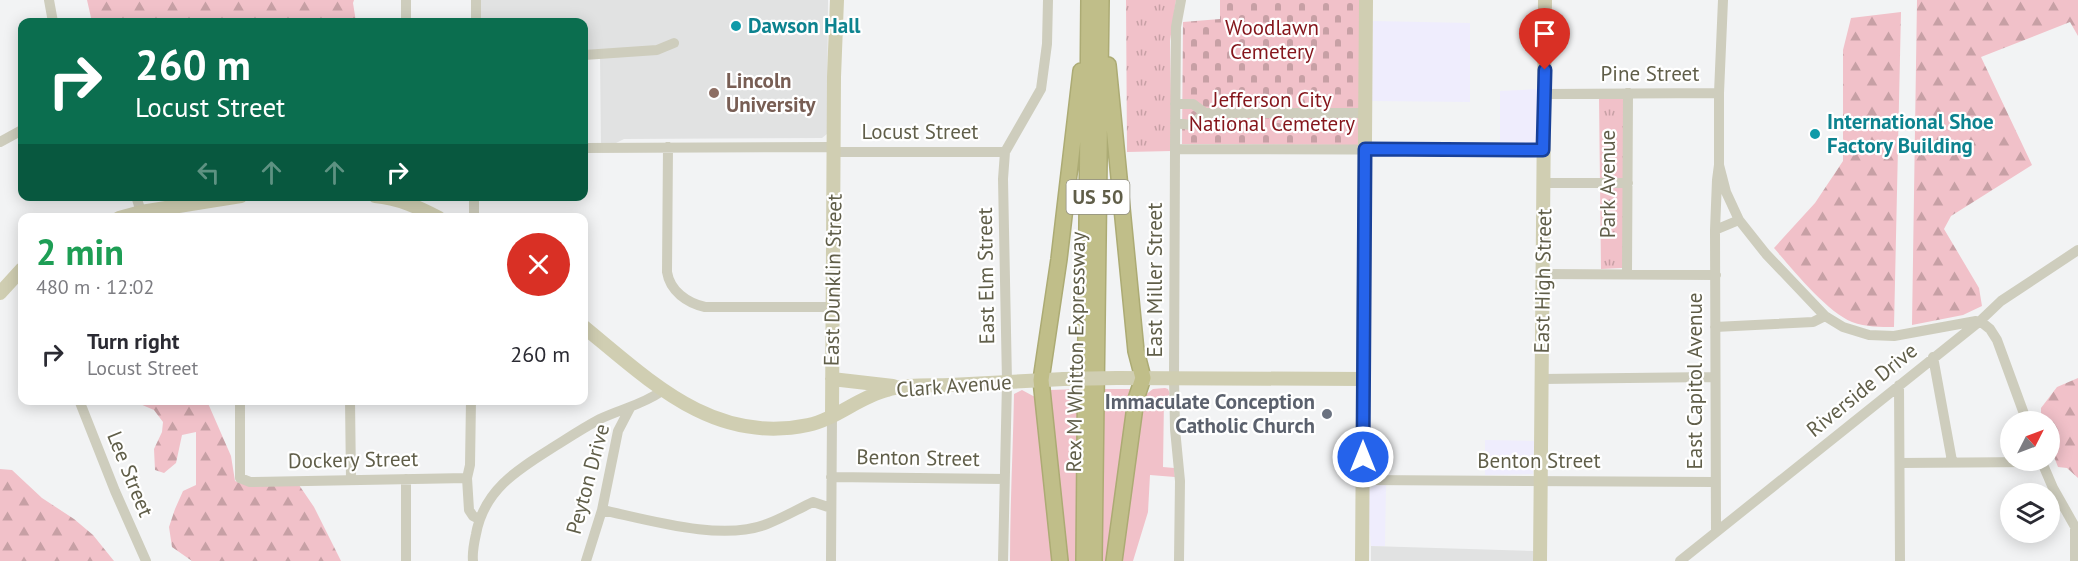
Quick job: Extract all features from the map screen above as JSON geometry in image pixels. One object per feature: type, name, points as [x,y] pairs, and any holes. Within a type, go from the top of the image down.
[{"type":"highway","name":"Rex M Whitton Expressway","points":[[1084,561],[1089,35],[1097,2]]},
{"type":"highway","name":"Rex M Whitton Expressway","points":[[1094,561],[1097,2]]},
{"type":"highway","points":[[1097,2],[1136,351],[1143,378],[1136,399],[1114,561]]},
{"type":"highway","points":[[1060,561],[1041,380],[1059,259],[1078,86],[1089,35]]},
{"type":"main road","name":"East Dunklin Street","points":[[832,416],[837,0]]},
{"type":"main road","points":[[1362,561],[1366,0]]},
{"type":"main road","name":"East High Street","points":[[1540,561],[1545,0]]},
{"type":"main road","points":[[137,213],[210,201]]},
{"type":"main road","points":[[415,201],[432,213]]},
{"type":"main road","points":[[0,293],[18,273]]},
{"type":"main road","name":"Clark Avenue","points":[[588,330],[662,391],[709,417],[731,424],[763,429],[810,425],[886,390],[901,387],[1117,378],[1364,379]]},
{"type":"main road","points":[[832,380],[901,387]]},
{"type":"main road","points":[[832,380],[863,400]]},
{"type":"street","points":[[49,0],[52,18]]},
{"type":"street","points":[[406,0],[406,18]]},
{"type":"street","points":[[476,0],[476,18]]},
{"type":"street","name":"East Elm Street","points":[[1003,561],[1007,382],[1003,179],[1005,152],[1041,89],[1047,44],[1048,0]]},
{"type":"street","name":"East Miller Street","points":[[1179,561],[1180,481],[1175,429],[1174,378],[1176,27],[1181,0]]},
{"type":"street","name":"East Capitol Avenue","points":[[1716,531],[1714,482],[1715,230],[1723,0]]},
{"type":"street","points":[[588,55],[657,50],[674,43]]},
{"type":"street","name":"Pine Street","points":[[1545,93],[1719,93]]},
{"type":"street","name":"Park Avenue","points":[[1627,274],[1628,93]]},
{"type":"street","points":[[1175,104],[1193,104],[1205,113],[1366,113]]},
{"type":"street","points":[[1175,123],[1191,124],[1205,113]]},
{"type":"street","points":[[0,142],[18,132]]},
{"type":"street","points":[[669,147],[667,272],[672,285],[679,294],[705,307],[832,307]]},
{"type":"street","name":"Locust Street","points":[[588,148],[1005,152]]},
{"type":"street","points":[[1175,149],[1543,150]]},
{"type":"street","name":"East Capitol Avenue","points":[[1719,165],[1726,192],[1738,220],[1766,254],[1825,316],[1843,327],[1869,336],[1894,336],[1980,321]]},
{"type":"street","points":[[1544,183],[1628,183]]},
{"type":"street","points":[[138,201],[141,212]]},
{"type":"street","points":[[1715,230],[1738,220]]},
{"type":"street","name":"Riverside Drive","points":[[1680,561],[1980,321],[2001,301],[2078,250]]},
{"type":"street","points":[[1544,274],[1716,275]]},
{"type":"street","points":[[1715,327],[1813,322],[1825,316]]},
{"type":"street","points":[[1980,321],[1990,329],[1997,340],[2023,411]]},
{"type":"street","points":[[1934,357],[1952,461]]},
{"type":"street","points":[[1542,379],[1714,377]]},
{"type":"street","points":[[1899,385],[1900,561]]},
{"type":"street","name":"Peyton Drive","points":[[586,561],[602,510],[618,431],[630,408],[662,391]]},
{"type":"street","name":"Lee Street","points":[[81,405],[146,561]]},
{"type":"street","name":"Dockery Street","points":[[240,405],[240,478],[250,482],[467,478]]},
{"type":"street","points":[[350,405],[351,480]]},
{"type":"street","points":[[471,405],[470,465],[467,478],[469,510],[472,516],[478,519]]},
{"type":"street","points":[[473,561],[472,553],[478,519],[488,500],[503,481],[523,466],[601,419],[630,408]]},
{"type":"street","name":"East Dunklin Street","points":[[831,561],[832,416]]},
{"type":"street","points":[[1900,463],[2000,461]]},
{"type":"street","points":[[2045,471],[2076,530],[2075,561]]},
{"type":"street","points":[[406,479],[406,561]]},
{"type":"street","name":"Benton Street","points":[[831,481],[1004,479]]},
{"type":"street","name":"Benton Street","points":[[1363,480],[1714,482]]},
{"type":"street","points":[[602,510],[693,530],[736,530],[766,525],[813,502],[831,481]]},
{"type":"street","points":[[813,502],[831,508]]},
{"type":"shaded area","name":"Lincoln University","points":[[481,0],[828,0],[827,134],[822,138],[624,139],[610,146],[601,145],[600,51],[588,52],[588,18],[480,18]]},
{"type":"shaded area","points":[[1373,21],[1470,23],[1470,102],[1372,101]]},
{"type":"shaded area","points":[[1538,89],[1536,144],[1500,147],[1500,91]]},
{"type":"shaded area","points":[[1485,440],[1534,441],[1533,474],[1485,475]]},
{"type":"shaded area","points":[[1375,485],[1386,485],[1385,546],[1371,546],[1369,490]]},
{"type":"shaded area","points":[[1371,546],[1533,551],[1533,561],[1371,561]]},
{"type":"green space","points":[[87,0],[354,0],[355,18],[91,18]]},
{"type":"green space","points":[[1126,0],[1176,0],[1170,41],[1172,151],[1127,152]]},
{"type":"green space","points":[[1220,0],[1361,0],[1360,141],[1358,145],[1182,144],[1183,22],[1220,19]]},
{"type":"green space","points":[[1917,0],[2078,0],[2078,36],[2070,22],[1981,57],[2032,165],[1951,216],[1944,229],[1979,288],[1982,306],[1963,315],[1912,325]]},
{"type":"green space","points":[[1901,12],[1894,327],[1862,325],[1842,317],[1832,309],[1810,289],[1774,248],[1815,203],[1843,161],[1843,50],[1851,18]]},
{"type":"green space","points":[[1599,98],[1624,99],[1623,268],[1601,269]]},
{"type":"green space","points":[[2078,378],[2078,478],[2067,468],[2060,467],[2060,411],[2041,411],[2057,387]]},
{"type":"green space","points":[[1165,388],[1170,394],[1164,399],[1163,467],[1174,468],[1175,477],[1150,475],[1148,512],[1133,561],[1120,561],[1144,396],[1153,389]]},
{"type":"green space","points":[[1079,389],[1078,561],[1064,561],[1049,390]]},
{"type":"green space","points":[[1102,389],[1131,389],[1133,394],[1112,561],[1099,561]]},
{"type":"green space","points":[[1022,390],[1035,397],[1040,404],[1057,561],[1010,561],[1014,394]]},
{"type":"green space","points":[[142,405],[209,405],[231,456],[235,481],[246,485],[299,485],[314,507],[341,561],[192,561],[172,547],[169,527],[175,509],[183,491],[196,485],[196,432],[182,435],[176,463],[164,473],[155,470],[154,449],[162,432],[163,422],[154,410]]},
{"type":"green space","points":[[0,469],[12,470],[42,498],[74,519],[93,535],[114,561],[0,561]]},
{"type":"place","name":"Dawson Hall","points":[[736,26]]},
{"type":"place","name":"Lincoln University","points":[[714,93]]},
{"type":"place","name":"International Shoe Factory Building","points":[[1815,134]]},
{"type":"place","name":"Immaculate Conception Catholic Church","points":[[1327,414]]},
{"type":"route","points":[[1363,457],[1365,149],[1543,150],[1545,70]]},
{"type":"park label","name":"Woodlawn Cemetery","points":[[1272,40]]},
{"type":"park label","name":"Jefferson City National Cemetery","points":[[1272,112]]}]
